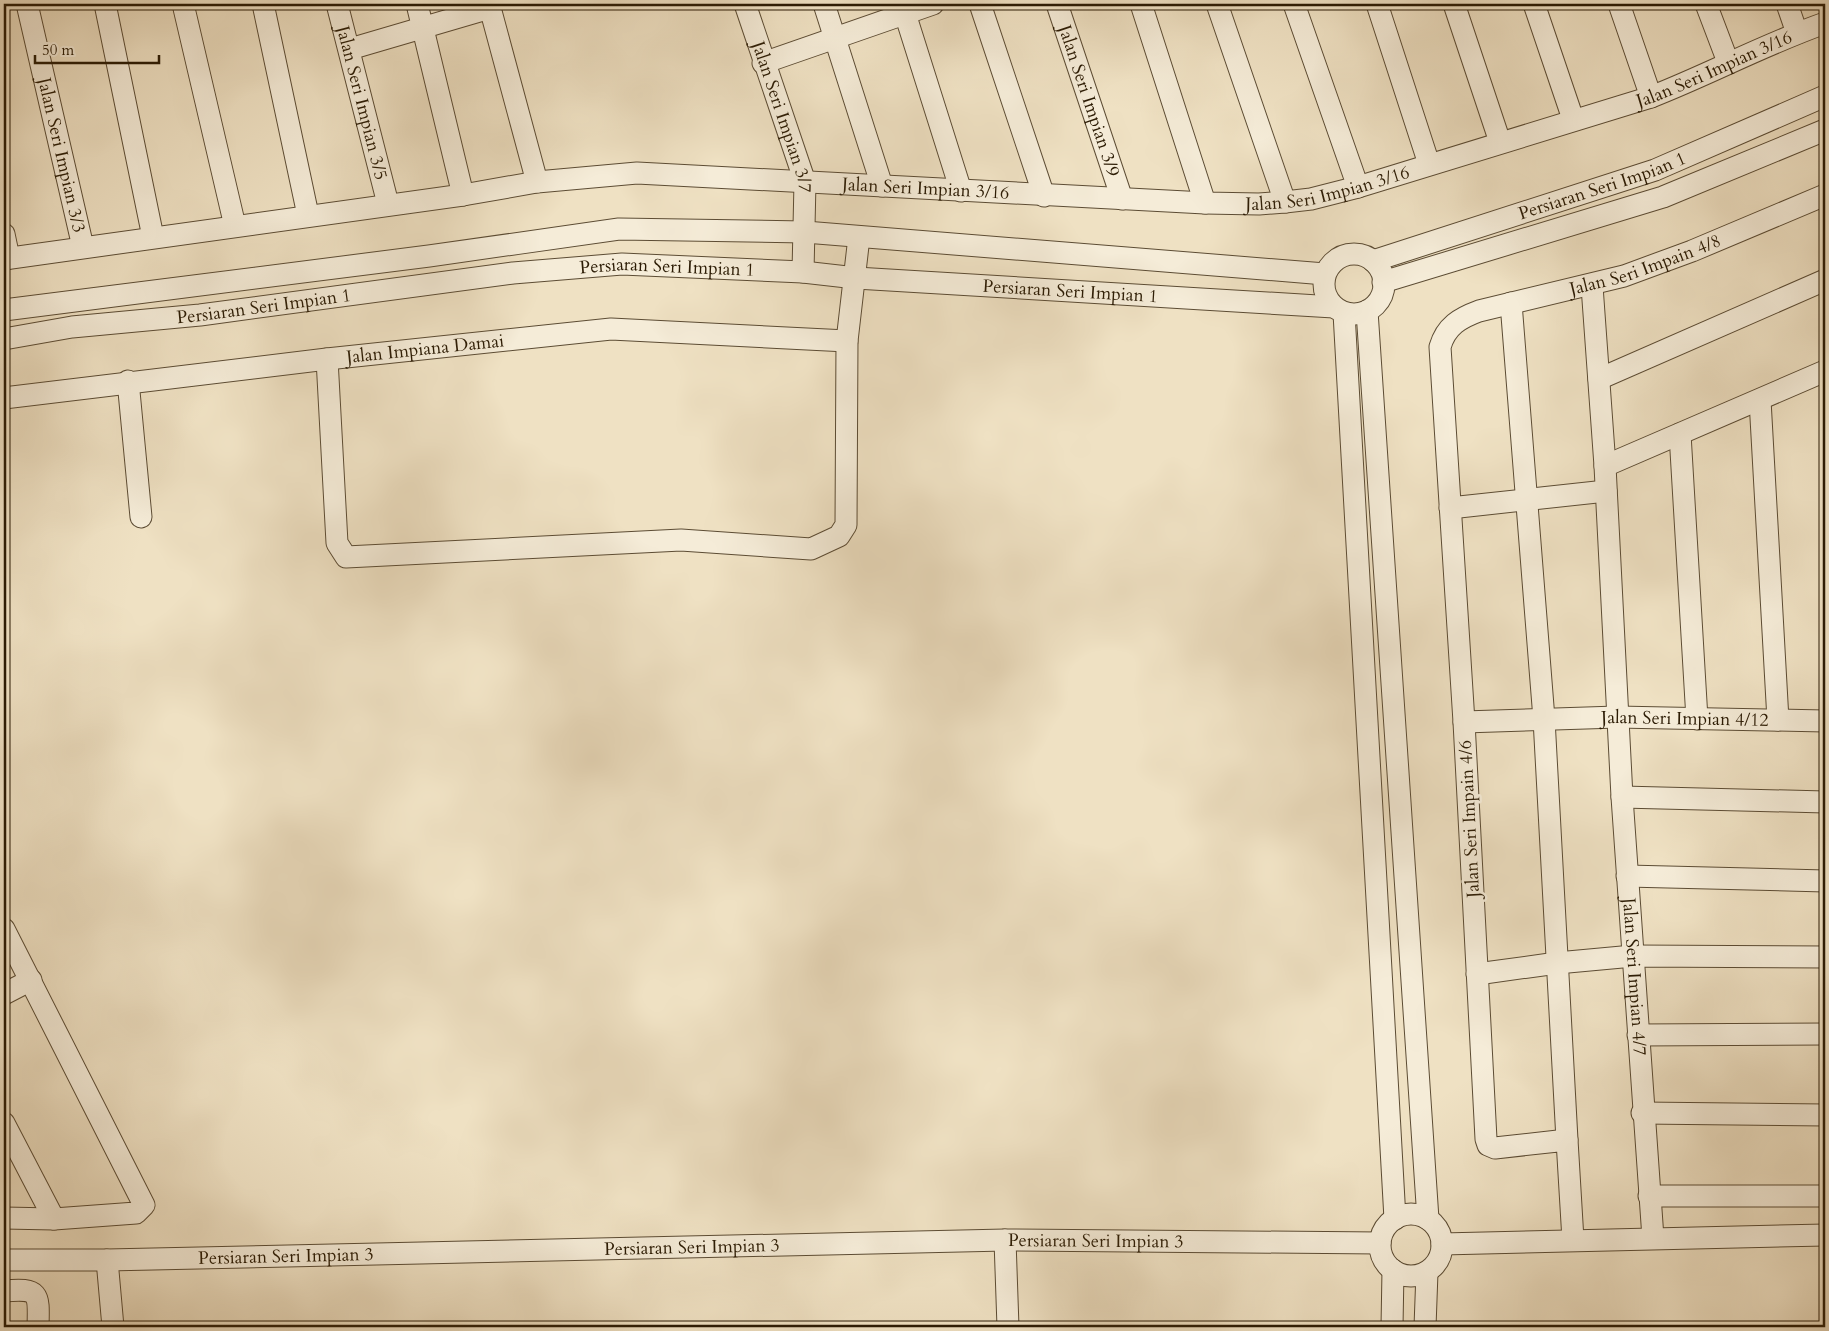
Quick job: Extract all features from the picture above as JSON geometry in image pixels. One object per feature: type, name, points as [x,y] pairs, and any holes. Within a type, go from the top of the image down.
[{"type":"street","name":"Jalan Seri Impian 3/3","points":[[27,4],[84,247]]},
{"type":"street","points":[[105,4],[153,237]]},
{"type":"street","points":[[182,4],[235,226]]},
{"type":"street","points":[[263,4],[308,215]]},
{"type":"street","name":"Jalan Seri Impian 3/5","points":[[337,4],[350,48],[388,204]]},
{"type":"street","points":[[417,4],[463,195]]},
{"type":"street","name":"Jalan Seri Impian 3/7","points":[[745,4],[763,63],[805,182],[803,272]]},
{"type":"street","points":[[824,4],[882,186]]},
{"type":"street","points":[[763,63],[836,40],[903,9],[933,4]]},
{"type":"street","points":[[980,4],[1044,196]]},
{"type":"street","name":"Jalan Seri Impian 3/9","points":[[1057,4],[1122,199]]},
{"type":"street","points":[[1141,4],[1205,203]]},
{"type":"street","points":[[1217,4],[1285,202]]},
{"type":"street","points":[[1294,4],[1358,187]]},
{"type":"street","points":[[1377,4],[1429,164]]},
{"type":"street","points":[[1454,4],[1500,142]]},
{"type":"street","points":[[1534,4],[1573,119]]},
{"type":"street","points":[[1619,4],[1651,97]]},
{"type":"street","points":[[1706,4],[1728,62]]},
{"type":"street","points":[[1788,4],[1797,33]]},
{"type":"street","points":[[350,48],[490,6],[537,182]]},
{"type":"street","points":[[903,9],[961,191]]},
{"type":"street","name":"Jalan Seri Impian 3/16","points":[[6,258],[463,195],[537,182],[637,173],[1044,196],[1205,203],[1259,204],[1285,202],[1358,187],[1573,119],[1651,97],[1685,84],[1728,62],[1825,23]]},
{"type":"street","name":"Persiaran Seri Impian 1","points":[[1373,261],[1655,170],[1825,96]]},
{"type":"street","points":[[1384,282],[1663,197],[1825,130]]},
{"type":"street","name":"Jalan Seri Impain 4/8","points":[[1458,319],[1511,303],[1592,286],[1674,258],[1825,195]]},
{"type":"street","name":"Persiaran Seri Impian 1","points":[[4,310],[429,256],[619,229],[805,232],[1325,274]]},
{"type":"street","points":[[4,234],[6,258]]},
{"type":"street","points":[[328,358],[337,542],[346,557],[682,540],[811,549],[839,536],[846,525],[846,341],[856,278],[859,237]]},
{"type":"street","points":[[1352,254],[1363,256],[1373,261],[1380,270],[1384,282],[1382,294],[1376,304],[1367,311],[1355,314],[1339,310],[1327,297],[1324,286],[1325,274],[1331,264],[1340,257],[1352,254]]},
{"type":"street","name":"Persiaran Seri Impian 1","points":[[4,339],[72,327],[200,314],[514,273],[622,264],[803,272],[856,278],[1339,310]]},
{"type":"street","points":[[1599,379],[1825,280]]},
{"type":"street","name":"Jalan Seri Impian 4/7","points":[[1592,286],[1606,466],[1617,717],[1642,1113],[1653,1238]]},
{"type":"street","points":[[1511,303],[1528,498],[1544,719],[1573,1240]]},
{"type":"street","points":[[1339,310],[1395,1219]]},
{"type":"street","points":[[1367,311],[1428,1219]]},
{"type":"street","name":"Jalan Seri Impain 4/6","points":[[1458,319],[1443,336],[1439,358],[1464,722],[1486,1139],[1488,1145],[1495,1148],[1567,1140]]},
{"type":"street","name":"Jalan Impiana Damai","points":[[4,398],[128,381],[328,358],[611,329],[846,341]]},
{"type":"street","points":[[1606,466],[1825,372]]},
{"type":"street","points":[[128,381],[141,517]]},
{"type":"street","points":[[1760,400],[1778,720]]},
{"type":"street","points":[[1680,434],[1697,719]]},
{"type":"street","points":[[1450,508],[1606,491]]},
{"type":"street","name":"Jalan Seri Impian 4/12","points":[[1464,722],[1617,717],[1825,721]]},
{"type":"street","points":[[1622,797],[1825,802]]},
{"type":"street","points":[[1627,876],[1825,881]]},
{"type":"street","points":[[4,929],[144,1204],[136,1213],[54,1218],[4,1218]]},
{"type":"street","points":[[1477,974],[1557,963],[1633,956],[1825,957]]},
{"type":"street","points":[[4,994],[31,980]]},
{"type":"street","points":[[1638,1035],[1825,1034]]},
{"type":"street","points":[[1642,1113],[1825,1115]]},
{"type":"street","points":[[4,1122],[54,1218]]},
{"type":"street","points":[[1649,1196],[1825,1196]]},
{"type":"street","points":[[1406,1215],[1418,1215],[1428,1219],[1440,1234],[1442,1244],[1438,1260],[1427,1272],[1416,1276],[1404,1276],[1385,1263],[1380,1243],[1385,1229],[1395,1219],[1406,1215]]},
{"type":"street","points":[[1442,1244],[1825,1235]]},
{"type":"street","points":[[1005,1240],[1008,1327]]},
{"type":"street","name":"Persiaran Seri Impian 3","points":[[4,1260],[107,1260],[1005,1240],[1380,1243]]},
{"type":"street","points":[[107,1260],[112,1327]]},
{"type":"street","points":[[1392,1327],[1393,1270]]},
{"type":"street","points":[[1425,1327],[1427,1272]]},
{"type":"street","points":[[4,1291],[26,1289],[34,1293],[38,1301],[38,1327]]}]
